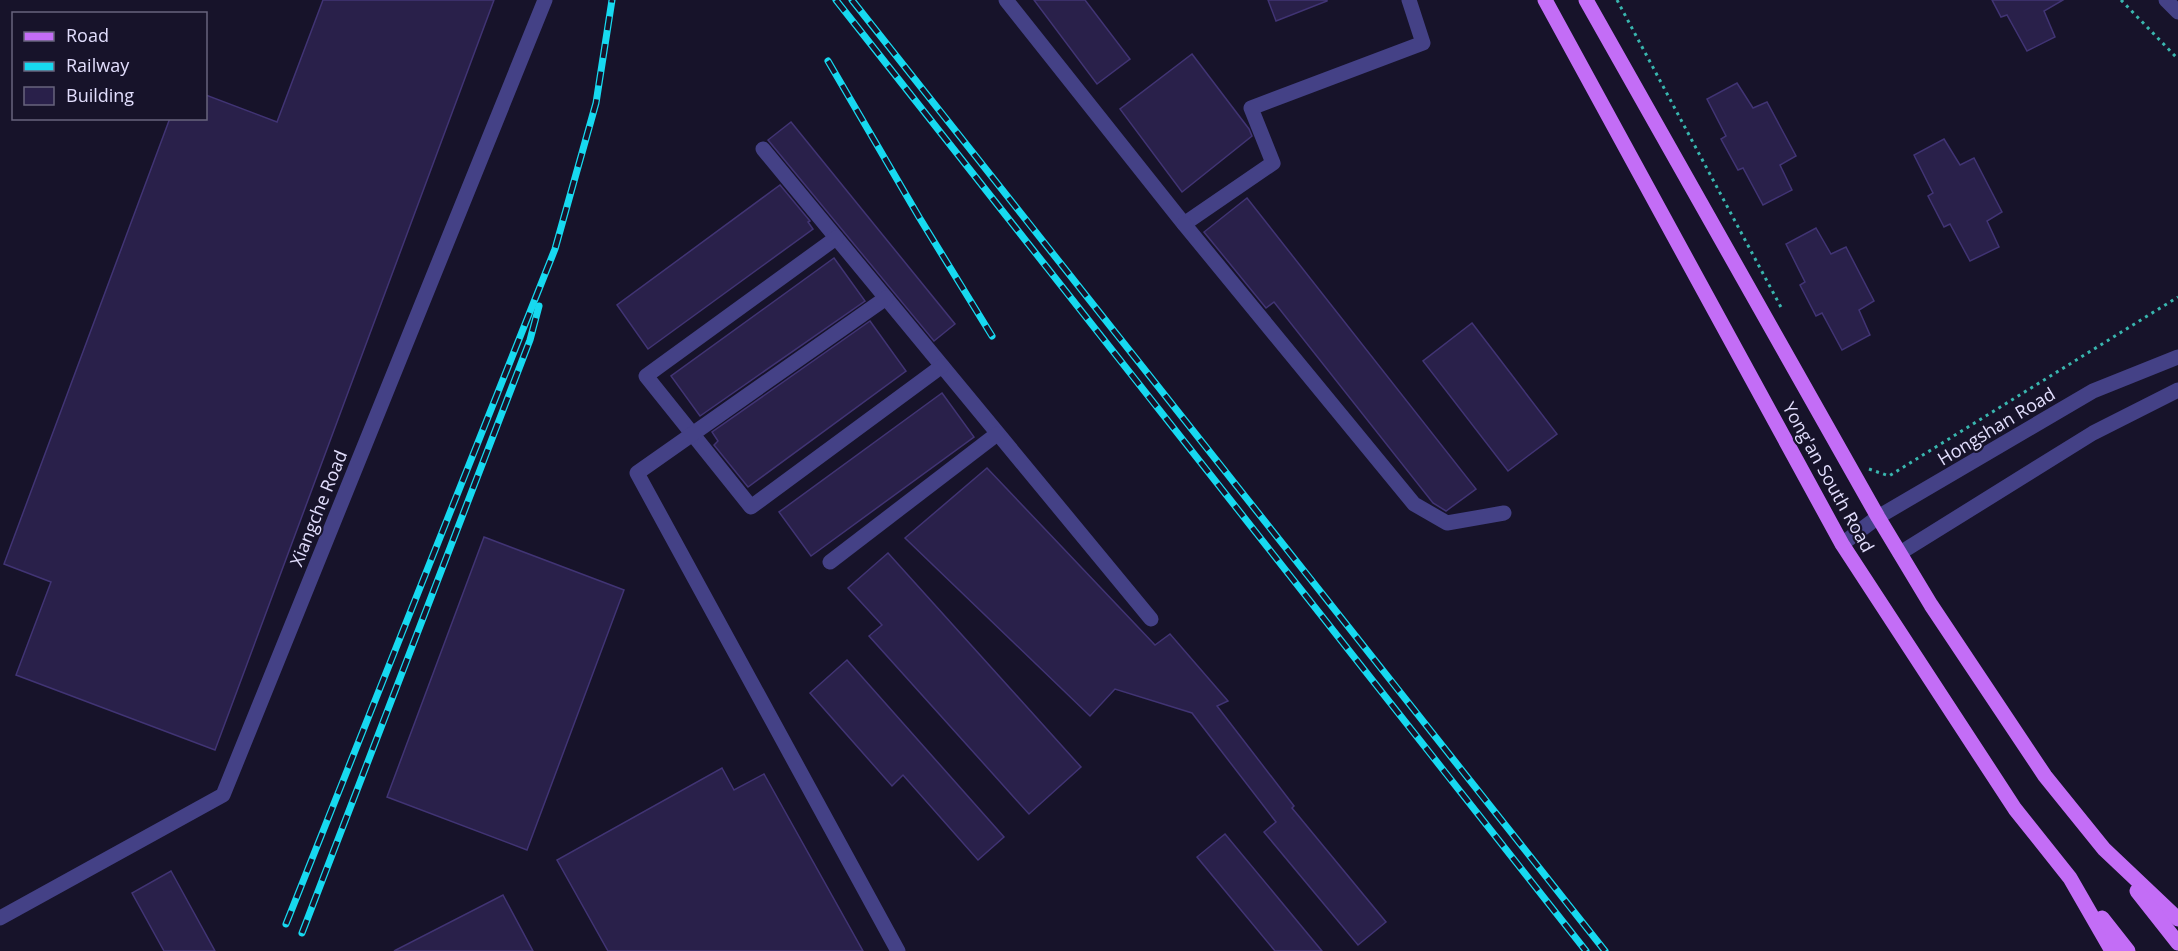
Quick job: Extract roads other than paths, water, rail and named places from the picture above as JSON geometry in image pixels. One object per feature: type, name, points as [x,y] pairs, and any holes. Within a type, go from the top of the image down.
[{"type":"main road","name":"Yong'an South Road","points":[[1545,0],[1842,544],[2015,809],[2070,878],[2112,951]]},
{"type":"main road","name":"Yong'an South Road","points":[[1586,0],[1878,517],[1931,605],[2045,776],[2104,849],[2178,919]]},
{"type":"main road","points":[[2104,849],[2178,943]]},
{"type":"main road","points":[[2070,878],[2128,951]]},
{"type":"street","name":"Xiangche Road","points":[[0,918],[224,795],[545,0]]},
{"type":"street","points":[[1006,0],[1184,224],[1414,504],[1447,523],[1504,513]]},
{"type":"street","points":[[1184,224],[1273,163],[1251,108],[1424,44],[1408,0]]},
{"type":"street","points":[[2166,0],[2178,12]]},
{"type":"street","points":[[763,149],[1151,619]]},
{"type":"street","points":[[836,238],[646,376],[751,507],[942,366]]},
{"type":"street","points":[[886,298],[638,473],[898,951]]},
{"type":"street","name":"Hongshan Road","points":[[1842,544],[1878,517],[2093,391],[2178,357]]},
{"type":"street","points":[[1900,553],[2093,433],[2178,390]]},
{"type":"street","points":[[830,562],[997,434]]},
{"type":"railway","points":[[286,924],[555,249],[596,103],[612,0]]},
{"type":"railway","points":[[836,0],[1586,951]]},
{"type":"railway","points":[[852,0],[1605,951]]},
{"type":"railway","points":[[828,61],[992,336]]},
{"type":"railway","points":[[302,933],[530,340],[539,306]]}]
